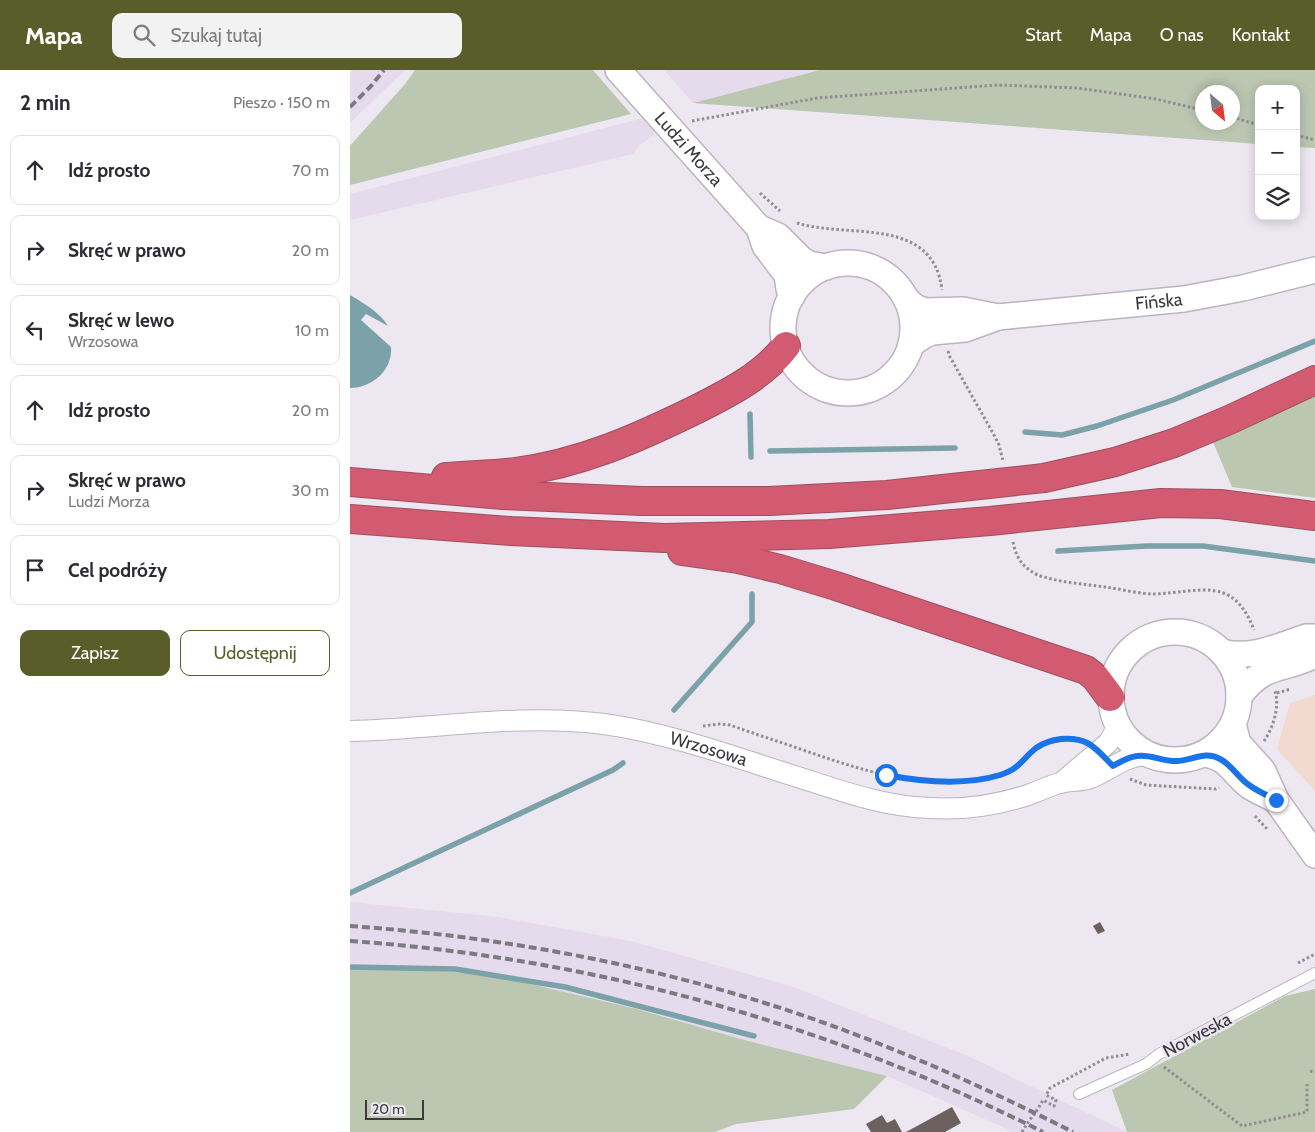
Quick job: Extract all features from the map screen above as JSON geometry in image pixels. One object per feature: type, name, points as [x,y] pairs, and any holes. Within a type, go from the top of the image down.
[{"type":"highway","points":[[354,482],[515,472],[551,466],[593,454],[642,436],[708,404],[749,380],[775,360],[786,346]]},
{"type":"highway","points":[[354,482],[513,496],[642,501],[759,501],[887,495],[1044,478],[1115,462],[1174,443],[1315,380]]},
{"type":"highway","points":[[350,519],[664,538],[829,534],[990,521],[1161,503],[1220,504],[1315,516]]},
{"type":"highway","points":[[557,533],[738,559],[780,569],[1086,670],[1095,677],[1110,697]]},
{"type":"street","name":"Ludzi Morza","points":[[618,70],[759,228],[765,246],[787,275],[792,296]]},
{"type":"street","name":"Ludzi Morza","points":[[759,228],[778,236],[801,259],[809,264],[826,267]]},
{"type":"street","points":[[839,264],[866,266],[890,278],[906,299],[912,321],[911,344],[906,356],[900,367],[880,384],[868,390],[842,392],[818,385],[798,369],[786,346],[783,329],[784,318],[792,296],[806,279],[826,267],[839,264]]},
{"type":"street","name":"Fińska","points":[[911,344],[932,332],[962,310],[998,316],[1184,299],[1243,288],[1315,270]]},
{"type":"street","name":"Fińska","points":[[906,299],[915,306],[945,321]]},
{"type":"street","points":[[1222,652],[1233,668],[1240,696],[1233,724],[1226,736],[1216,746],[1204,754],[1190,759],[1176,761],[1161,760],[1147,755],[1125,737],[1117,725],[1112,712],[1110,697],[1112,683],[1116,669],[1124,656],[1146,638],[1160,633],[1188,633],[1202,638],[1222,652],[1233,655],[1245,655],[1265,661],[1315,655]]},
{"type":"street","points":[[1240,696],[1265,661],[1306,637],[1315,637]]},
{"type":"street","name":"Wrzosowa","points":[[350,731],[488,721],[547,720],[605,724],[666,738],[851,794],[898,805],[930,808],[961,808],[1026,796],[1060,783],[1091,778],[1135,756],[1147,755]]},
{"type":"street","points":[[1233,724],[1242,763]]},
{"type":"street","name":"Wrzosowa","points":[[1060,783],[1108,743],[1117,725]]},
{"type":"street","points":[[1204,754],[1263,770],[1276,800],[1315,855]]},
{"type":"lane","name":"Norweska","points":[[1079,1094],[1146,1064],[1159,1054],[1315,973]]},
{"type":"path","points":[[689,122],[817,98],[998,85],[1077,88],[1156,99],[1195,108]]},
{"type":"path","points":[[1240,120],[1255,124]]},
{"type":"path","points":[[1300,136],[1315,140]]},
{"type":"path","points":[[754,188],[784,215]]},
{"type":"path","points":[[790,219],[809,226],[900,237],[912,242],[929,256],[939,273],[947,349],[994,435],[1002,455],[1003,464]]},
{"type":"path","points":[[1012,539],[1019,559],[1025,567],[1043,577],[1148,593],[1207,589],[1227,595],[1238,603],[1249,616],[1276,694],[1275,718],[1270,732],[1242,763],[1228,781],[1228,784],[1216,789],[1146,785],[1124,777],[1113,766]]},
{"type":"path","points":[[695,727],[719,724],[730,725],[860,769],[915,780],[962,781],[998,776],[1022,764],[1038,746],[1057,739],[1081,739],[1098,751]]},
{"type":"path","points":[[1252,812],[1269,831]]},
{"type":"path","points":[[1153,1059],[1242,1126],[1307,1112],[1307,1084]]},
{"type":"path","points":[[1310,1072],[1315,1072]]},
{"type":"shaded area","points":[[353,70],[405,70],[350,123],[350,74]]},
{"type":"shaded area","points":[[664,70],[820,70],[693,103]]},
{"type":"shaded area","points":[[655,115],[659,131],[640,145],[633,154],[350,220],[350,194]]},
{"type":"shaded area","points":[[1315,695],[1315,791],[1277,749],[1290,703]]},
{"type":"shaded area","points":[[350,902],[499,917],[631,941],[791,986],[968,1056],[1127,1132],[1012,1132],[887,1076],[748,1041],[637,1009],[488,974],[350,966]]},
{"type":"green space","points":[[415,70],[593,70],[631,114],[350,185],[350,146]]},
{"type":"green space","points":[[820,70],[1315,70],[1315,148],[1300,147],[1300,85],[1255,85],[1255,144],[693,103]]},
{"type":"green space","points":[[1315,396],[1315,498],[1232,487],[1213,442]]},
{"type":"green space","points":[[350,966],[488,974],[637,1009],[748,1041],[887,1076],[854,1109],[736,1124],[715,1132],[350,1132]]},
{"type":"green space","points":[[1315,989],[1315,1132],[1127,1132],[1112,1090],[1285,996]]},
{"type":"water","points":[[350,295],[371,308],[385,321],[388,326],[366,314],[361,320],[391,347],[391,355],[389,363],[380,376],[366,385],[350,388]]},
{"type":"building","points":[[1100,922],[1105,931],[1098,934],[1093,926]]},
{"type":"building","points":[[952,1107],[961,1123],[945,1132],[906,1132]]},
{"type":"building","points":[[882,1115],[887,1123],[895,1119],[902,1132],[871,1132],[866,1124]]},
{"type":"waterway","points":[[1025,432],[1062,435],[1097,426],[1173,400],[1315,341]]},
{"type":"waterway","points":[[750,414],[751,457]]},
{"type":"waterway","points":[[770,451],[955,448]]},
{"type":"waterway","points":[[1058,551],[1147,546],[1203,546],[1315,561]]},
{"type":"waterway","points":[[674,710],[752,622],[752,594]]},
{"type":"waterway","points":[[350,893],[613,770],[623,763]]},
{"type":"waterway","points":[[350,967],[455,969],[565,987],[754,1036]]},
{"type":"railway","points":[[350,107],[384,70]]},
{"type":"railway","points":[[350,926],[403,930],[509,944],[614,963],[717,989],[807,1017],[885,1046],[961,1078],[1073,1132]]},
{"type":"railway","points":[[350,941],[440,950],[530,963],[618,980],[706,1002],[792,1028],[877,1059],[961,1093],[1043,1132]]},
{"type":"route","points":[[886,775],[942,782],[998,776],[1022,764],[1038,746],[1057,739],[1070,738],[1081,739],[1092,745],[1113,766],[1135,756],[1147,755],[1161,760],[1176,761],[1204,754],[1210,755],[1221,759],[1248,784],[1276,800]]}]
